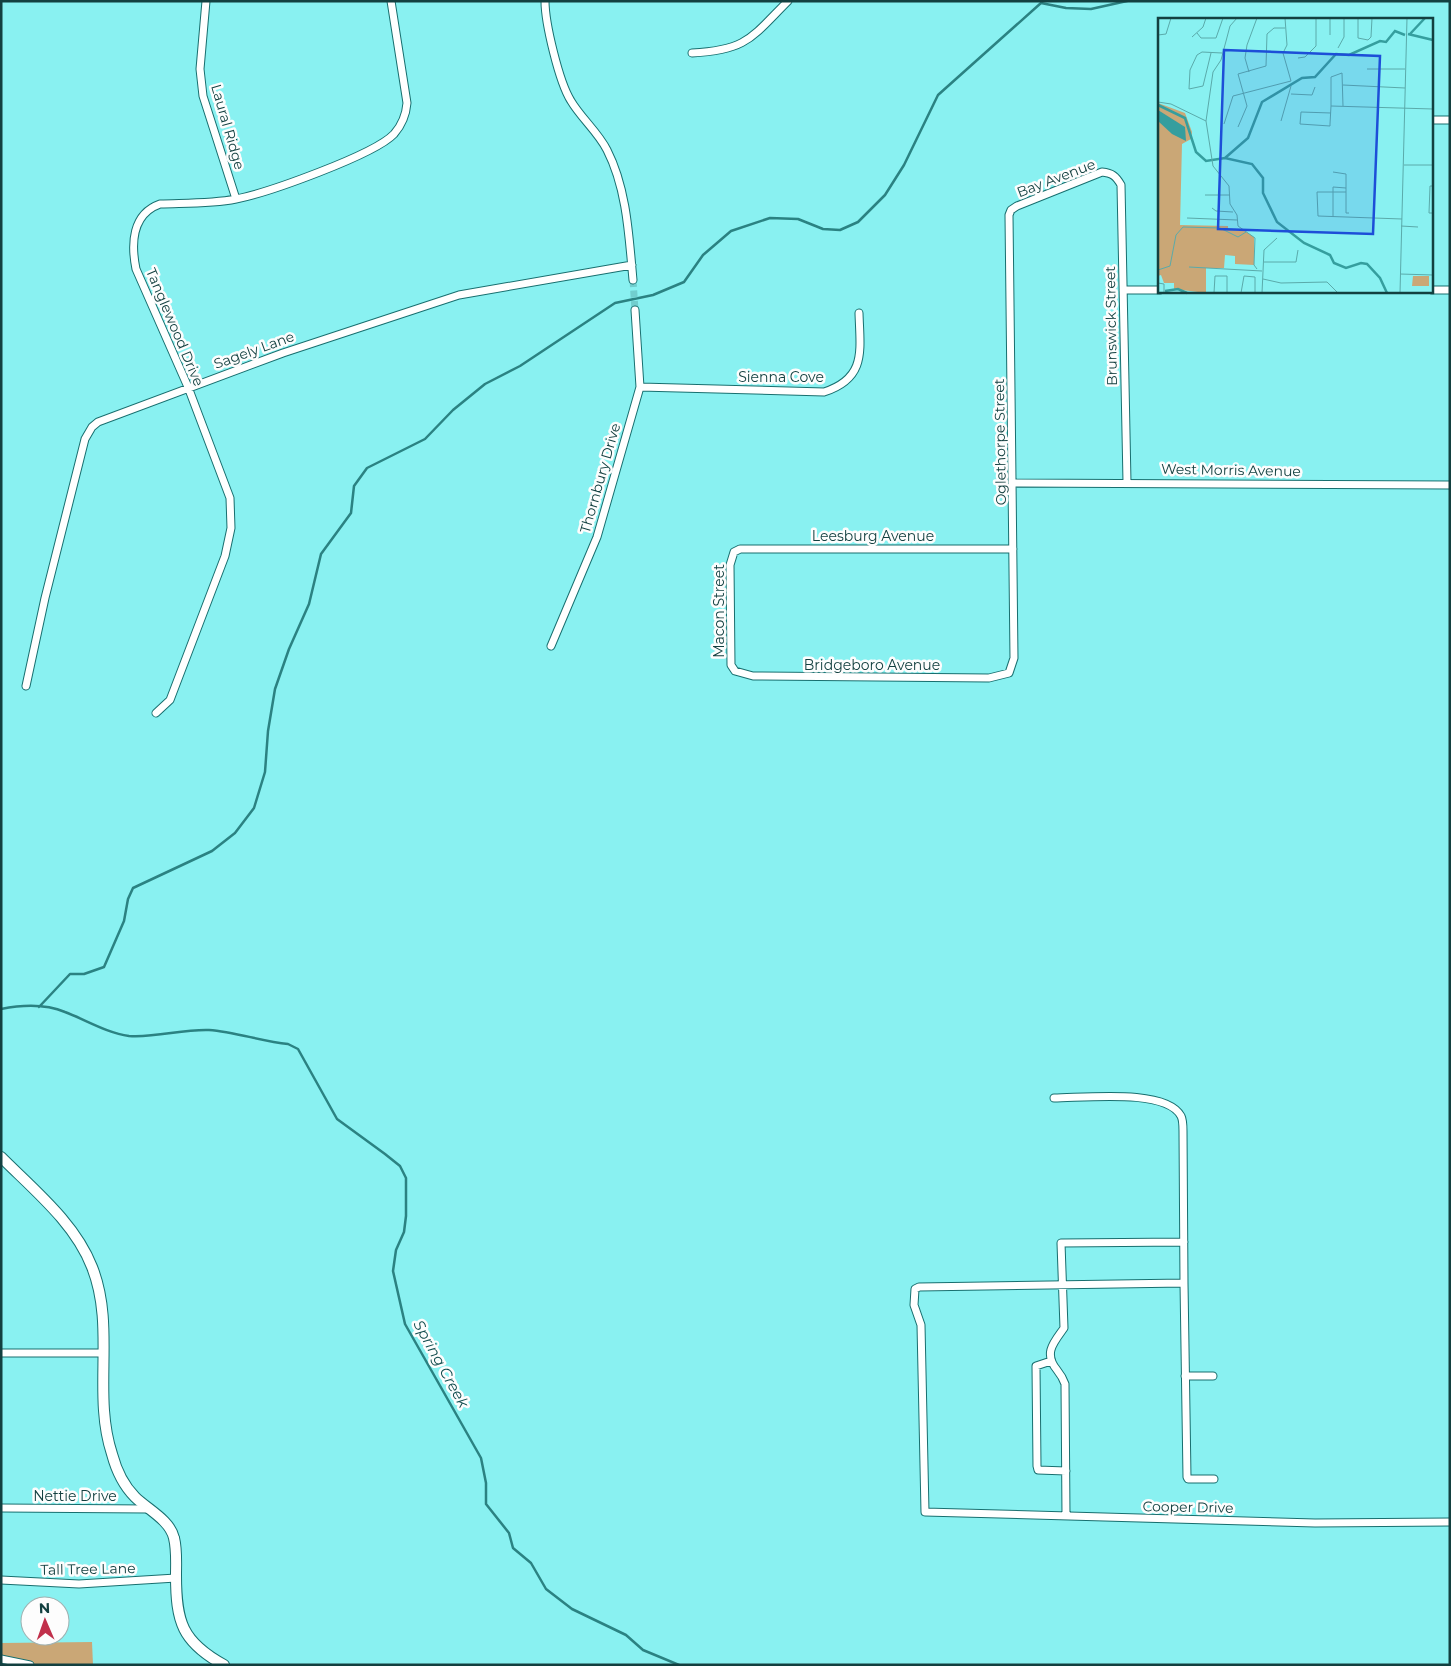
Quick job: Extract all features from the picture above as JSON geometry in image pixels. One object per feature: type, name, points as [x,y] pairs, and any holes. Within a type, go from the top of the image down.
[{"type":"street","name":"Laural Ridge","points":[[206,1],[200,69],[204,96],[236,199]]},
{"type":"street","name":"Tanglewood Drive","points":[[156,712],[170,700],[220,572],[231,528],[230,498],[188,387],[136,269],[133,249],[135,230],[146,212],[160,204],[236,199],[258,194],[319,171],[379,145],[398,129],[404,117],[407,103],[391,1]]},
{"type":"street","points":[[545,1],[560,75],[570,99],[606,148],[614,167],[624,199],[633,280]]},
{"type":"street","points":[[692,53],[728,50],[744,43],[785,2]]},
{"type":"street","points":[[1434,120],[1450,120]]},
{"type":"street","name":"Bay Avenue","points":[[1011,210],[1102,172],[1110,173]]},
{"type":"street","name":"Brunswick Street","points":[[1110,173],[1118,179],[1121,185],[1127,482]]},
{"type":"street","name":"Oglethorpe Street","points":[[1009,673],[1014,658],[1009,221],[1011,210]]},
{"type":"street","name":"Sagely Lane","points":[[26,686],[44,598],[88,433],[92,427],[106,418],[188,387],[283,353],[459,295],[632,265]]},
{"type":"street","points":[[1123,290],[1158,290]]},
{"type":"street","points":[[1434,290],[1450,290]]},
{"type":"street","name":"Thornbury Drive","points":[[551,646],[597,537],[640,387],[635,310]]},
{"type":"street","name":"Sienna Cove","points":[[640,387],[824,392],[837,388],[847,381],[856,370],[860,356],[859,313]]},
{"type":"street","name":"West Morris Avenue","points":[[1013,483],[1127,482],[1450,485]]},
{"type":"street","name":"Leesburg Avenue","points":[[734,552],[749,548],[1013,548]]},
{"type":"street","name":"Macon Street","points":[[734,552],[730,565],[730,656],[735,671]]},
{"type":"street","name":"Bridgeboro Avenue","points":[[735,671],[752,676],[980,678],[1000,677],[1009,673]]},
{"type":"street","points":[[1054,1098],[1146,1098],[1171,1106],[1181,1116],[1183,1131],[1187,1477],[1188,1479],[1214,1479]]},
{"type":"street","points":[[1,1157],[68,1226],[81,1244],[93,1268],[100,1296],[104,1353],[104,1413],[112,1455],[121,1476],[134,1496],[164,1522],[174,1536],[180,1619],[188,1636],[198,1649],[224,1665]]},
{"type":"street","points":[[1066,1516],[1065,1384],[1063,1377],[1051,1360],[1050,1349],[1064,1328],[1061,1243],[1184,1242]]},
{"type":"street","points":[[1062,1285],[1184,1283]]},
{"type":"street","name":"Cooper Drive","points":[[1062,1285],[919,1287],[915,1289],[914,1305],[921,1325],[925,1512],[1305,1522],[1450,1522]]},
{"type":"street","points":[[1,1353],[104,1353]]},
{"type":"street","points":[[1051,1360],[1036,1366],[1037,1466],[1038,1470],[1043,1471],[1066,1471]]},
{"type":"street","points":[[1185,1376],[1213,1376]]},
{"type":"street","name":"Nettie Drive","points":[[1,1508],[149,1509]]},
{"type":"street","name":"Tall Tree Lane","points":[[1,1580],[79,1584],[176,1578]]},
{"type":"street","points":[[1,1659],[30,1665]]},
{"type":"shaded area","points":[[70,1642],[92,1642],[93,1665],[1,1665],[1,1643],[20,1643],[20,1646],[70,1646]]},
{"type":"waterway","points":[[39,1007],[70,974],[84,974],[104,967],[124,921],[128,899],[133,888],[212,851],[235,833],[254,808],[265,772],[268,731],[275,689],[289,649],[309,604],[321,554],[351,513],[354,486],[367,468],[425,439],[453,410],[485,384],[520,366],[615,303],[653,295],[684,282],[703,255],[731,231],[770,218],[798,219],[823,229],[840,230],[858,222],[885,195],[904,165],[938,95],[1041,3],[1066,8],[1091,9],[1127,1]]},
{"type":"waterway","name":"Spring Creek","points":[[1,1009],[25,1006],[42,1006],[58,1009],[97,1026],[129,1036],[209,1030],[288,1044],[298,1049],[337,1119],[400,1166],[406,1178],[404,1232],[396,1250],[393,1271],[405,1324],[481,1458],[486,1483],[486,1504],[509,1533],[513,1548],[531,1563],[546,1589],[572,1609],[626,1635],[643,1650],[679,1665]]},
{"type":"tunnel","points":[[633,280],[635,310]]}]
